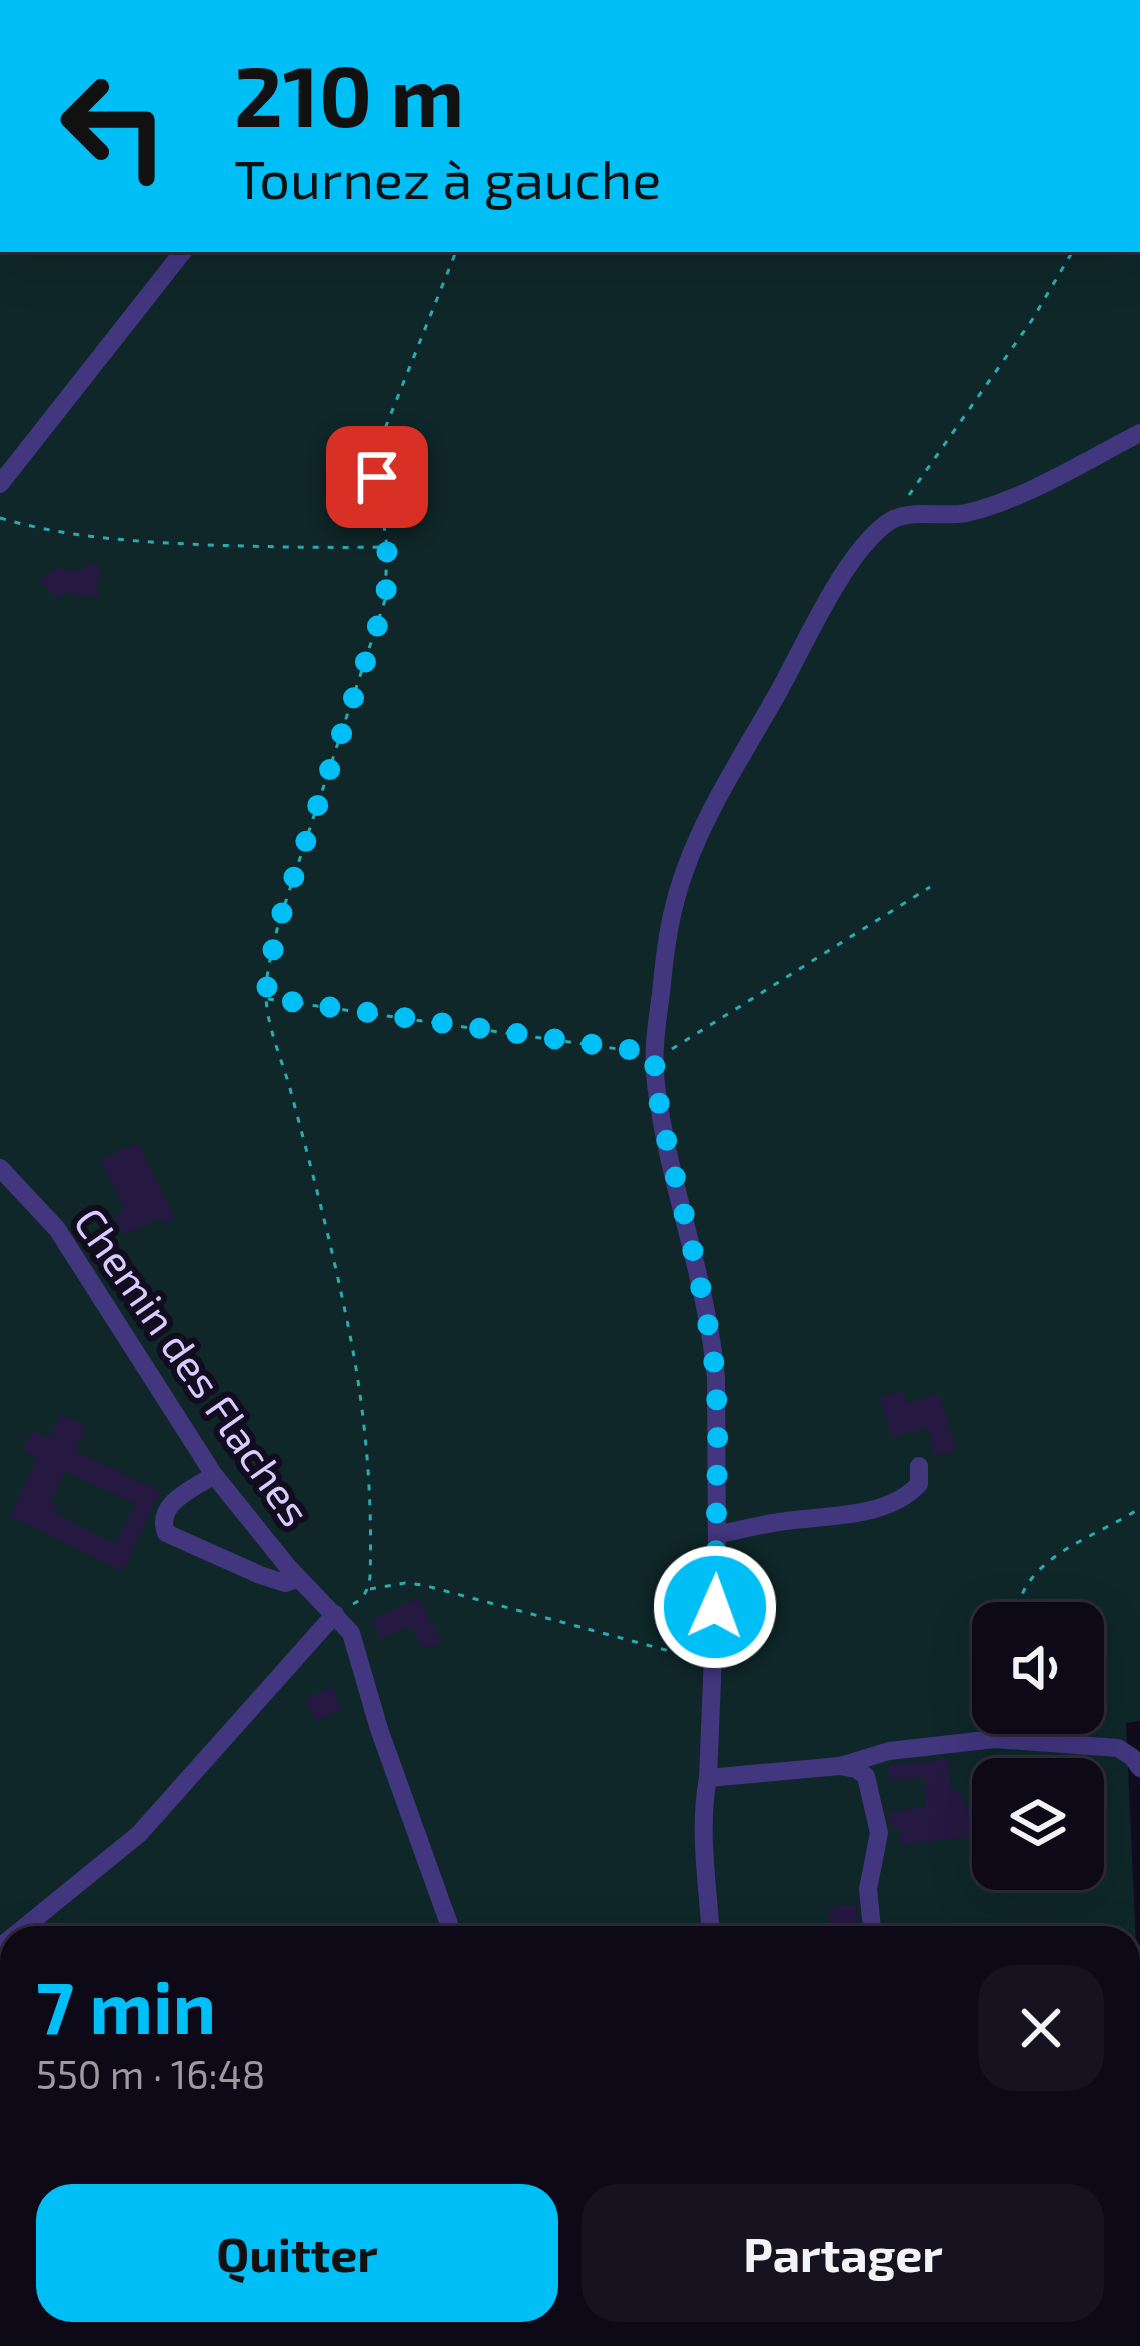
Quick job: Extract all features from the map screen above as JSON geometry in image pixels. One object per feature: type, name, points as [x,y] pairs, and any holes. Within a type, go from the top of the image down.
[{"type":"street","points":[[0,484],[182,252]]},
{"type":"street","points":[[710,1926],[702,1834],[708,1778],[718,1416],[713,1351],[664,1129],[654,1053],[676,899],[703,830],[847,572],[876,532],[906,514],[952,515],[988,506],[1140,433]]},
{"type":"street","name":"Chemin des Flaches","points":[[0,1168],[57,1229],[214,1475],[298,1578],[351,1633],[379,1729],[450,1926]]},
{"type":"street","points":[[717,1535],[891,1504],[920,1484],[919,1466]]},
{"type":"street","points":[[214,1475],[172,1503],[162,1522],[166,1533],[260,1575],[285,1583],[298,1578]]},
{"type":"street","points":[[26,1926],[139,1834],[335,1614]]},
{"type":"street","points":[[708,1778],[840,1766],[889,1751],[995,1738],[1118,1748],[1140,1768]]},
{"type":"street","points":[[840,1766],[856,1768],[866,1776],[879,1833],[868,1889],[872,1926]]},
{"type":"path","points":[[335,1614],[361,1600],[368,1589],[369,1477],[357,1376],[295,1105],[273,1034],[266,998],[268,975],[278,925],[386,600],[387,547],[377,477],[380,441],[457,252]]},
{"type":"path","points":[[906,514],[910,494],[1032,320],[1072,252]]},
{"type":"path","points":[[0,518],[42,530],[154,543],[387,547]]},
{"type":"path","points":[[266,998],[654,1053],[692,1038],[930,887]]},
{"type":"path","points":[[1019,1602],[1042,1568],[1069,1546],[1140,1508]]},
{"type":"path","points":[[368,1589],[423,1585],[692,1657],[712,1657]]},
{"type":"green space","points":[[0,252],[1140,252],[1140,1721],[1126,1723],[1135,1926],[0,1926]]},
{"type":"building","points":[[83,564],[100,566],[97,597],[62,593],[56,599],[40,580],[55,568],[82,571]]},
{"type":"building","points":[[137,1142],[175,1218],[162,1224],[159,1219],[124,1235],[114,1215],[125,1209],[100,1160]]},
{"type":"building","points":[[903,1391],[906,1403],[940,1394],[956,1450],[934,1457],[927,1428],[891,1437],[880,1397]]},
{"type":"building","points":[[61,1414],[87,1426],[75,1451],[160,1491],[123,1571],[10,1516],[37,1458],[22,1449],[32,1430],[49,1438]],"holes":[[[65,1471],[135,1504],[115,1544],[53,1512],[57,1505],[51,1502]]]},
{"type":"building","points":[[418,1598],[442,1642],[423,1649],[411,1626],[380,1639],[372,1620]]},
{"type":"building","points":[[332,1686],[342,1708],[316,1721],[306,1699]]},
{"type":"building","points":[[949,1759],[951,1791],[961,1790],[964,1808],[972,1807],[972,1837],[900,1844],[899,1828],[892,1828],[888,1812],[926,1807],[926,1778],[889,1779],[888,1765]]},
{"type":"building","points":[[856,1904],[858,1926],[830,1926],[828,1908]]},
{"type":"route","points":[[377,477],[387,547],[386,600],[278,925],[266,998],[654,1053],[664,1129],[697,1268],[716,1378],[715,1607]]}]
